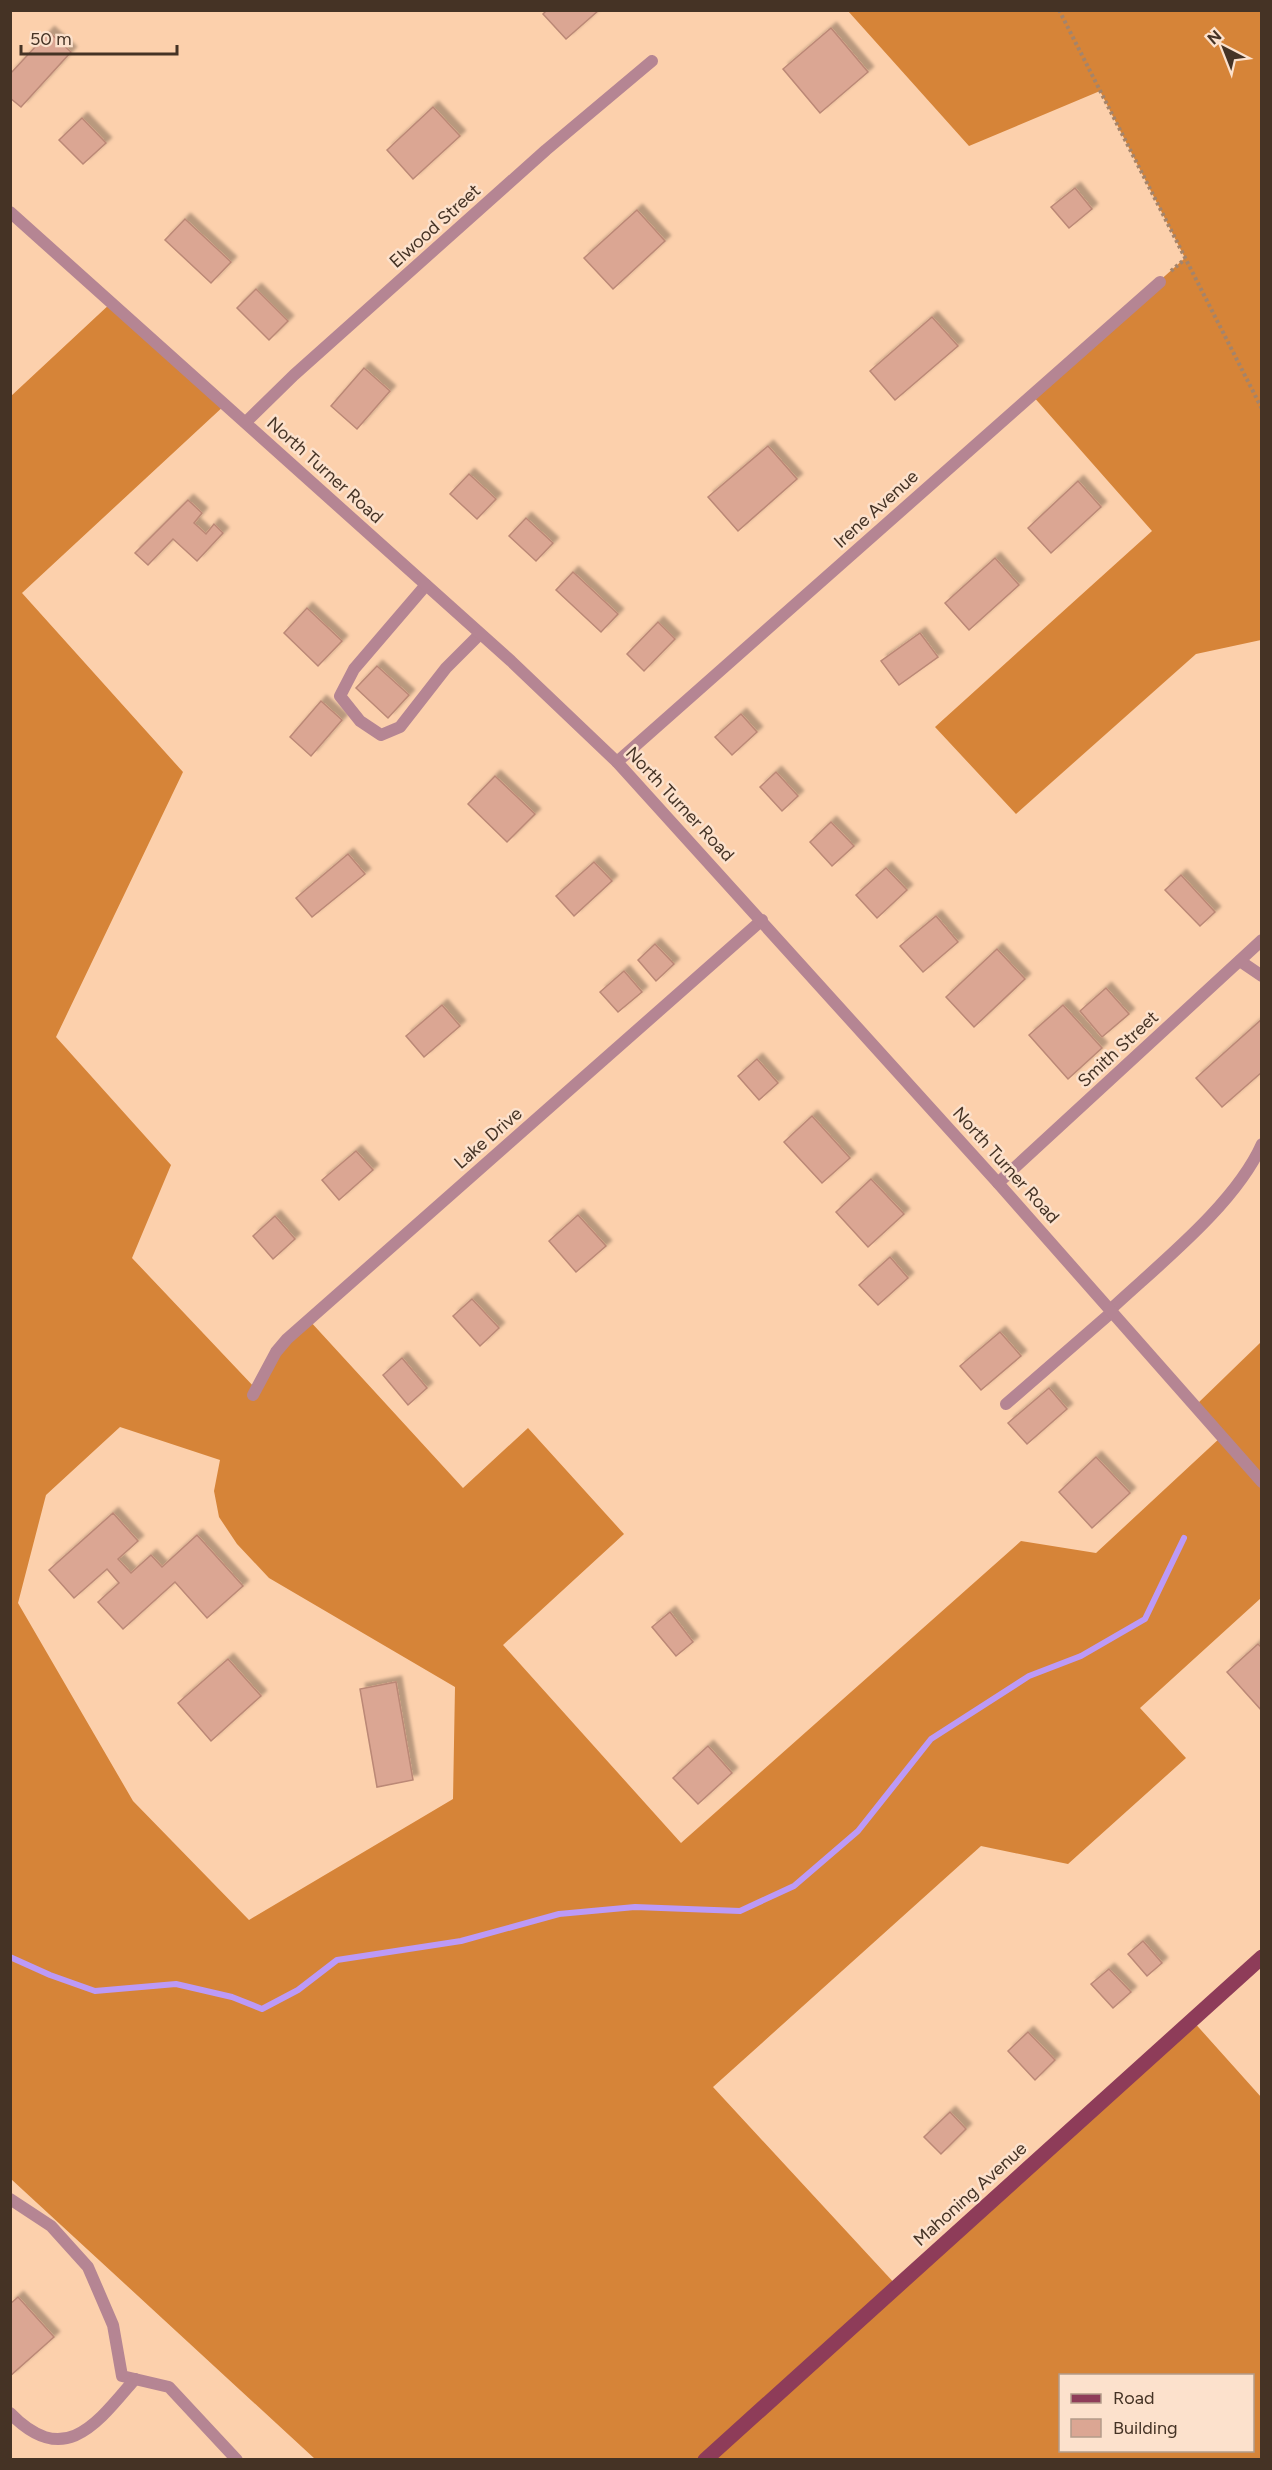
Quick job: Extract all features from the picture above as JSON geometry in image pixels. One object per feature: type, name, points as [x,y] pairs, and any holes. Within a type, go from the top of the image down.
[{"type":"main road","name":"Mahoning Avenue","points":[[705,2460],[1262,1957]]},
{"type":"street","name":"Elwood Street","points":[[246,422],[294,375],[546,150],[651,61]]},
{"type":"street","name":"North Turner Road","points":[[10,212],[426,585],[617,762],[762,920],[1262,1482]]},
{"type":"street","name":"Irene Avenue","points":[[617,762],[1160,282]]},
{"type":"street","points":[[426,585],[354,669],[340,696],[360,721],[381,735],[400,727],[446,668],[480,634]]},
{"type":"street","name":"Lake Drive","points":[[253,1395],[276,1352],[287,1339],[762,920]]},
{"type":"street","name":"Smith Street","points":[[998,1184],[1262,940]]},
{"type":"street","points":[[1240,961],[1262,976]]},
{"type":"street","points":[[1006,1404],[1111,1311],[1206,1221],[1237,1182],[1262,1144]]},
{"type":"street","points":[[10,2199],[51,2226],[88,2267],[113,2325],[122,2376],[169,2387],[237,2460]]},
{"type":"street","points":[[10,2413],[40,2434],[63,2440],[87,2431],[135,2379]]},
{"type":"path","points":[[1059,10],[1262,409]]},
{"type":"shaded area","points":[[848,11],[1261,11],[1261,640],[1196,654],[1016,814],[935,727],[1152,531],[1032,395],[1185,258],[1100,91],[969,146]]},
{"type":"shaded area","points":[[112,302],[226,404],[22,593],[183,772],[56,1037],[171,1165],[132,1258],[256,1389],[276,1352],[309,1320],[463,1488],[528,1428],[624,1534],[503,1645],[681,1843],[1021,1541],[1096,1553],[1221,1437],[1195,1406],[1261,1342],[1261,1598],[1140,1708],[1186,1758],[1068,1864],[981,1846],[713,2087],[897,2286],[1192,2020],[1261,2097],[1261,2459],[315,2459],[11,2179],[10,397]],"holes":[[[120,1427],[220,1460],[214,1491],[219,1517],[237,1544],[269,1578],[455,1687],[453,1799],[249,1920],[133,1801],[18,1603],[46,1495]]]},
{"type":"building","points":[[547,10],[599,10],[566,39],[543,14]]},
{"type":"building","points":[[831,28],[868,72],[820,113],[783,69]]},
{"type":"building","points":[[49,32],[71,52],[21,107],[10,98],[10,74]]},
{"type":"building","points":[[433,107],[460,136],[413,179],[387,150]]},
{"type":"building","points":[[82,118],[106,143],[83,164],[59,140]]},
{"type":"building","points":[[1075,188],[1092,209],[1069,228],[1051,207]]},
{"type":"building","points":[[637,210],[665,241],[613,289],[584,258]]},
{"type":"building","points":[[185,219],[231,262],[211,283],[165,240]]},
{"type":"building","points":[[256,289],[288,321],[269,340],[237,308]]},
{"type":"building","points":[[932,317],[958,346],[895,400],[870,371]]},
{"type":"building","points":[[364,368],[390,391],[357,429],[331,406]]},
{"type":"building","points":[[768,446],[797,479],[738,531],[708,497]]},
{"type":"building","points":[[469,474],[496,499],[477,519],[450,494]]},
{"type":"building","points":[[1078,481],[1101,507],[1051,553],[1028,528]]},
{"type":"building","points":[[188,500],[202,513],[194,523],[206,534],[214,524],[223,533],[197,561],[173,539],[148,565],[135,553]]},
{"type":"building","points":[[526,518],[553,543],[536,561],[509,536]]},
{"type":"building","points":[[995,558],[1019,585],[969,630],[945,603]]},
{"type":"building","points":[[573,572],[618,614],[601,632],[556,590]]},
{"type":"building","points":[[307,608],[342,641],[318,666],[284,633]]},
{"type":"building","points":[[658,622],[675,639],[644,671],[627,654]]},
{"type":"building","points":[[920,633],[938,657],[899,685],[881,661]]},
{"type":"building","points":[[377,666],[409,695],[388,718],[356,688]]},
{"type":"building","points":[[321,701],[342,720],[311,756],[290,737]]},
{"type":"building","points":[[741,714],[757,732],[732,755],[715,737]]},
{"type":"building","points":[[776,772],[798,796],[782,811],[760,787]]},
{"type":"building","points":[[495,776],[535,814],[507,842],[468,804]]},
{"type":"building","points":[[831,822],[854,846],[832,866],[810,842]]},
{"type":"building","points":[[348,854],[365,874],[312,917],[296,898]]},
{"type":"building","points":[[594,862],[612,881],[574,916],[556,896]]},
{"type":"building","points":[[886,868],[907,890],[877,918],[856,895]]},
{"type":"building","points":[[1181,875],[1215,912],[1200,926],[1165,890]]},
{"type":"building","points":[[936,916],[958,942],[923,972],[900,946]]},
{"type":"building","points":[[655,944],[674,964],[656,981],[638,960]]},
{"type":"building","points":[[997,949],[1025,979],[974,1027],[946,997]]},
{"type":"building","points":[[624,971],[642,992],[618,1012],[600,992]]},
{"type":"building","points":[[1106,988],[1129,1014],[1102,1037],[1080,1011]]},
{"type":"building","points":[[442,1005],[460,1026],[424,1057],[406,1036]]},
{"type":"building","points":[[1063,1005],[1102,1048],[1068,1079],[1029,1035]]},
{"type":"building","points":[[1262,1019],[1262,1072],[1222,1107],[1196,1078]]},
{"type":"building","points":[[757,1059],[778,1083],[759,1100],[738,1076]]},
{"type":"building","points":[[812,1116],[850,1158],[822,1183],[784,1142]]},
{"type":"building","points":[[356,1151],[373,1170],[339,1200],[322,1180]]},
{"type":"building","points":[[871,1179],[904,1214],[868,1247],[836,1212]]},
{"type":"building","points":[[578,1215],[606,1246],[576,1272],[549,1241]]},
{"type":"building","points":[[275,1216],[295,1239],[273,1259],[253,1236]]},
{"type":"building","points":[[890,1257],[908,1278],[878,1305],[859,1285]]},
{"type":"building","points":[[472,1299],[499,1328],[480,1346],[453,1316]]},
{"type":"building","points":[[1000,1332],[1021,1356],[981,1390],[960,1366]]},
{"type":"building","points":[[402,1358],[427,1388],[408,1405],[383,1375]]},
{"type":"building","points":[[1049,1388],[1067,1409],[1027,1444],[1008,1423]]},
{"type":"building","points":[[1096,1457],[1130,1493],[1092,1528],[1059,1492]]},
{"type":"building","points":[[113,1513],[138,1541],[118,1559],[131,1573],[151,1555],[162,1567],[197,1535],[243,1586],[207,1618],[175,1582],[123,1629],[98,1602],[119,1583],[107,1569],[74,1598],[49,1570]]},
{"type":"building","points":[[670,1612],[693,1642],[676,1656],[652,1627]]},
{"type":"building","points":[[1258,1644],[1262,1648],[1262,1711],[1227,1672]]},
{"type":"building","points":[[228,1659],[261,1696],[211,1741],[178,1703]]},
{"type":"building","points":[[396,1682],[413,1780],[377,1787],[360,1689]]},
{"type":"building","points":[[708,1746],[732,1773],[698,1804],[673,1778]]},
{"type":"building","points":[[1143,1941],[1162,1963],[1147,1976],[1128,1954]]},
{"type":"building","points":[[1109,1969],[1131,1992],[1113,2008],[1091,1984]]},
{"type":"building","points":[[1028,2032],[1055,2060],[1035,2080],[1008,2051]]},
{"type":"building","points":[[950,2112],[966,2129],[941,2154],[924,2137]]},
{"type":"building","points":[[18,2297],[54,2337],[10,2376],[10,2304]]},
{"type":"waterway","points":[[10,1957],[50,1975],[95,1991],[176,1984],[232,1997],[262,2009],[298,1990],[337,1960],[461,1941],[559,1914],[635,1907],[740,1911],[794,1886],[858,1831],[931,1739],[1029,1676],[1081,1656],[1145,1619],[1184,1538]]}]
